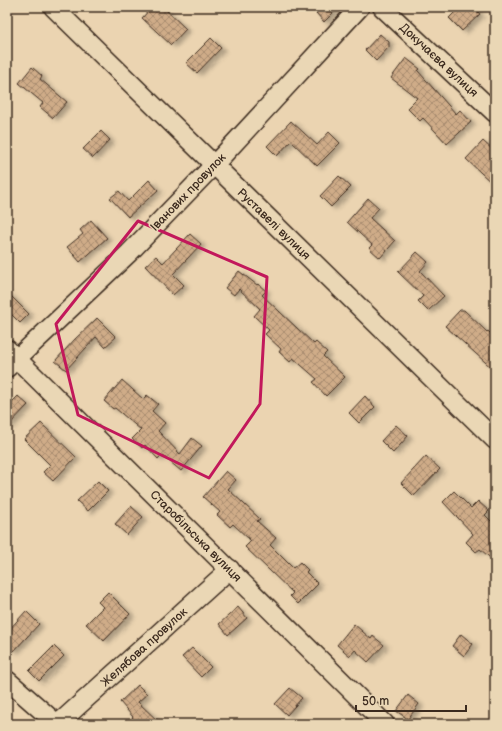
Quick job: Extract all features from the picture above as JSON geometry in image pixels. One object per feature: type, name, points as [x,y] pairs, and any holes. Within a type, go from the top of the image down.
[{"type":"street","name":"Руставелі вулиця","points":[[53,7],[495,440]]},
{"type":"street","name":"Іванових провулок","points":[[10,359],[129,253],[214,165],[360,7]]},
{"type":"street","name":"Докучаєва вулиця","points":[[382,7],[495,113]]},
{"type":"street","name":"Старобільська вулиця","points":[[10,359],[230,569],[385,724]]},
{"type":"street","name":"Желябова провулок","points":[[57,724],[230,569]]},
{"type":"street","points":[[7,680],[57,724]]},
{"type":"highlighted area","points":[[138,221],[267,277],[260,404],[209,478],[78,415],[56,324]]},
{"type":"building","points":[[152,7],[163,7],[186,29],[171,45],[142,18]]},
{"type":"building","points":[[322,7],[339,7],[324,22],[316,13]]},
{"type":"building","points":[[460,7],[473,7],[480,14],[462,31],[449,18]]},
{"type":"building","points":[[380,34],[389,42],[389,47],[376,61],[365,50]]},
{"type":"building","points":[[211,38],[221,48],[197,73],[186,63]]},
{"type":"building","points":[[406,58],[420,69],[418,71],[456,114],[460,110],[471,122],[447,144],[423,118],[420,121],[407,108],[417,98],[391,78]]},
{"type":"building","points":[[32,67],[42,76],[40,79],[67,102],[53,118],[40,107],[43,103],[19,83]]},
{"type":"building","points":[[291,121],[317,145],[329,132],[340,143],[317,166],[291,141],[277,156],[267,146]]},
{"type":"building","points":[[101,131],[110,140],[93,158],[83,149]]},
{"type":"building","points":[[483,141],[495,152],[495,186],[466,159]]},
{"type":"building","points":[[339,176],[351,187],[331,207],[320,196]]},
{"type":"building","points":[[149,180],[158,190],[128,217],[110,198],[119,191],[128,201]]},
{"type":"building","points":[[368,198],[379,208],[370,218],[395,241],[380,258],[369,248],[372,245],[347,222]]},
{"type":"building","points":[[91,220],[107,238],[80,262],[67,247],[83,234],[80,230]]},
{"type":"building","points":[[190,234],[201,244],[173,274],[184,285],[173,295],[145,266],[156,256],[163,263]]},
{"type":"building","points":[[417,252],[428,262],[420,271],[444,296],[428,311],[418,301],[423,296],[398,272]]},
{"type":"building","points":[[239,271],[266,291],[262,295],[314,344],[316,342],[327,352],[323,356],[345,377],[326,396],[313,382],[317,379],[293,358],[290,362],[279,352],[281,349],[265,334],[269,330],[254,316],[260,309],[239,289],[234,295],[225,288]]},
{"type":"building","points":[[7,292],[29,314],[20,323],[7,310]]},
{"type":"building","points":[[460,310],[464,310],[495,338],[495,371],[445,326]]},
{"type":"building","points":[[97,318],[116,337],[105,347],[96,337],[66,370],[55,361]]},
{"type":"building","points":[[122,380],[143,399],[147,395],[158,404],[152,411],[165,423],[158,431],[180,454],[192,438],[202,446],[181,471],[162,455],[158,459],[145,445],[142,448],[132,439],[141,430],[115,408],[113,409],[104,401]]},
{"type":"building","points":[[18,396],[28,405],[7,427],[7,407]]},
{"type":"building","points":[[365,396],[375,407],[359,423],[349,413]]},
{"type":"building","points":[[41,423],[76,457],[53,481],[43,472],[50,465],[24,439]]},
{"type":"building","points":[[396,425],[408,436],[393,453],[381,441]]},
{"type":"building","points":[[426,456],[440,469],[414,496],[401,483]]},
{"type":"building","points":[[226,471],[236,480],[228,489],[260,519],[257,521],[276,538],[270,545],[293,568],[300,562],[308,570],[306,572],[318,584],[298,604],[290,596],[293,593],[245,547],[251,541],[233,524],[230,527],[217,515],[220,512],[203,497]]},
{"type":"building","points":[[98,481],[108,491],[88,511],[77,501]]},
{"type":"building","points":[[454,491],[471,508],[478,501],[489,511],[485,515],[495,525],[495,562],[480,549],[476,552],[466,542],[473,534],[443,502]]},
{"type":"building","points":[[131,506],[143,517],[127,535],[115,524]]},
{"type":"building","points":[[108,592],[130,614],[104,641],[86,624],[103,607],[98,602]]},
{"type":"building","points":[[238,607],[247,618],[228,635],[219,624]]},
{"type":"building","points":[[26,611],[39,624],[14,651],[7,644],[7,632]]},
{"type":"building","points":[[354,624],[371,639],[373,636],[384,645],[368,662],[355,650],[350,656],[337,645]]},
{"type":"building","points":[[461,634],[473,644],[464,656],[452,646]]},
{"type":"building","points":[[54,646],[64,656],[39,681],[29,671]]},
{"type":"building","points":[[192,648],[211,667],[201,677],[182,657]]},
{"type":"building","points":[[138,685],[147,694],[138,702],[161,724],[126,724],[133,717],[120,702]]},
{"type":"building","points":[[290,688],[302,698],[287,715],[275,704]]},
{"type":"building","points":[[408,695],[419,704],[408,719],[396,711]]}]
